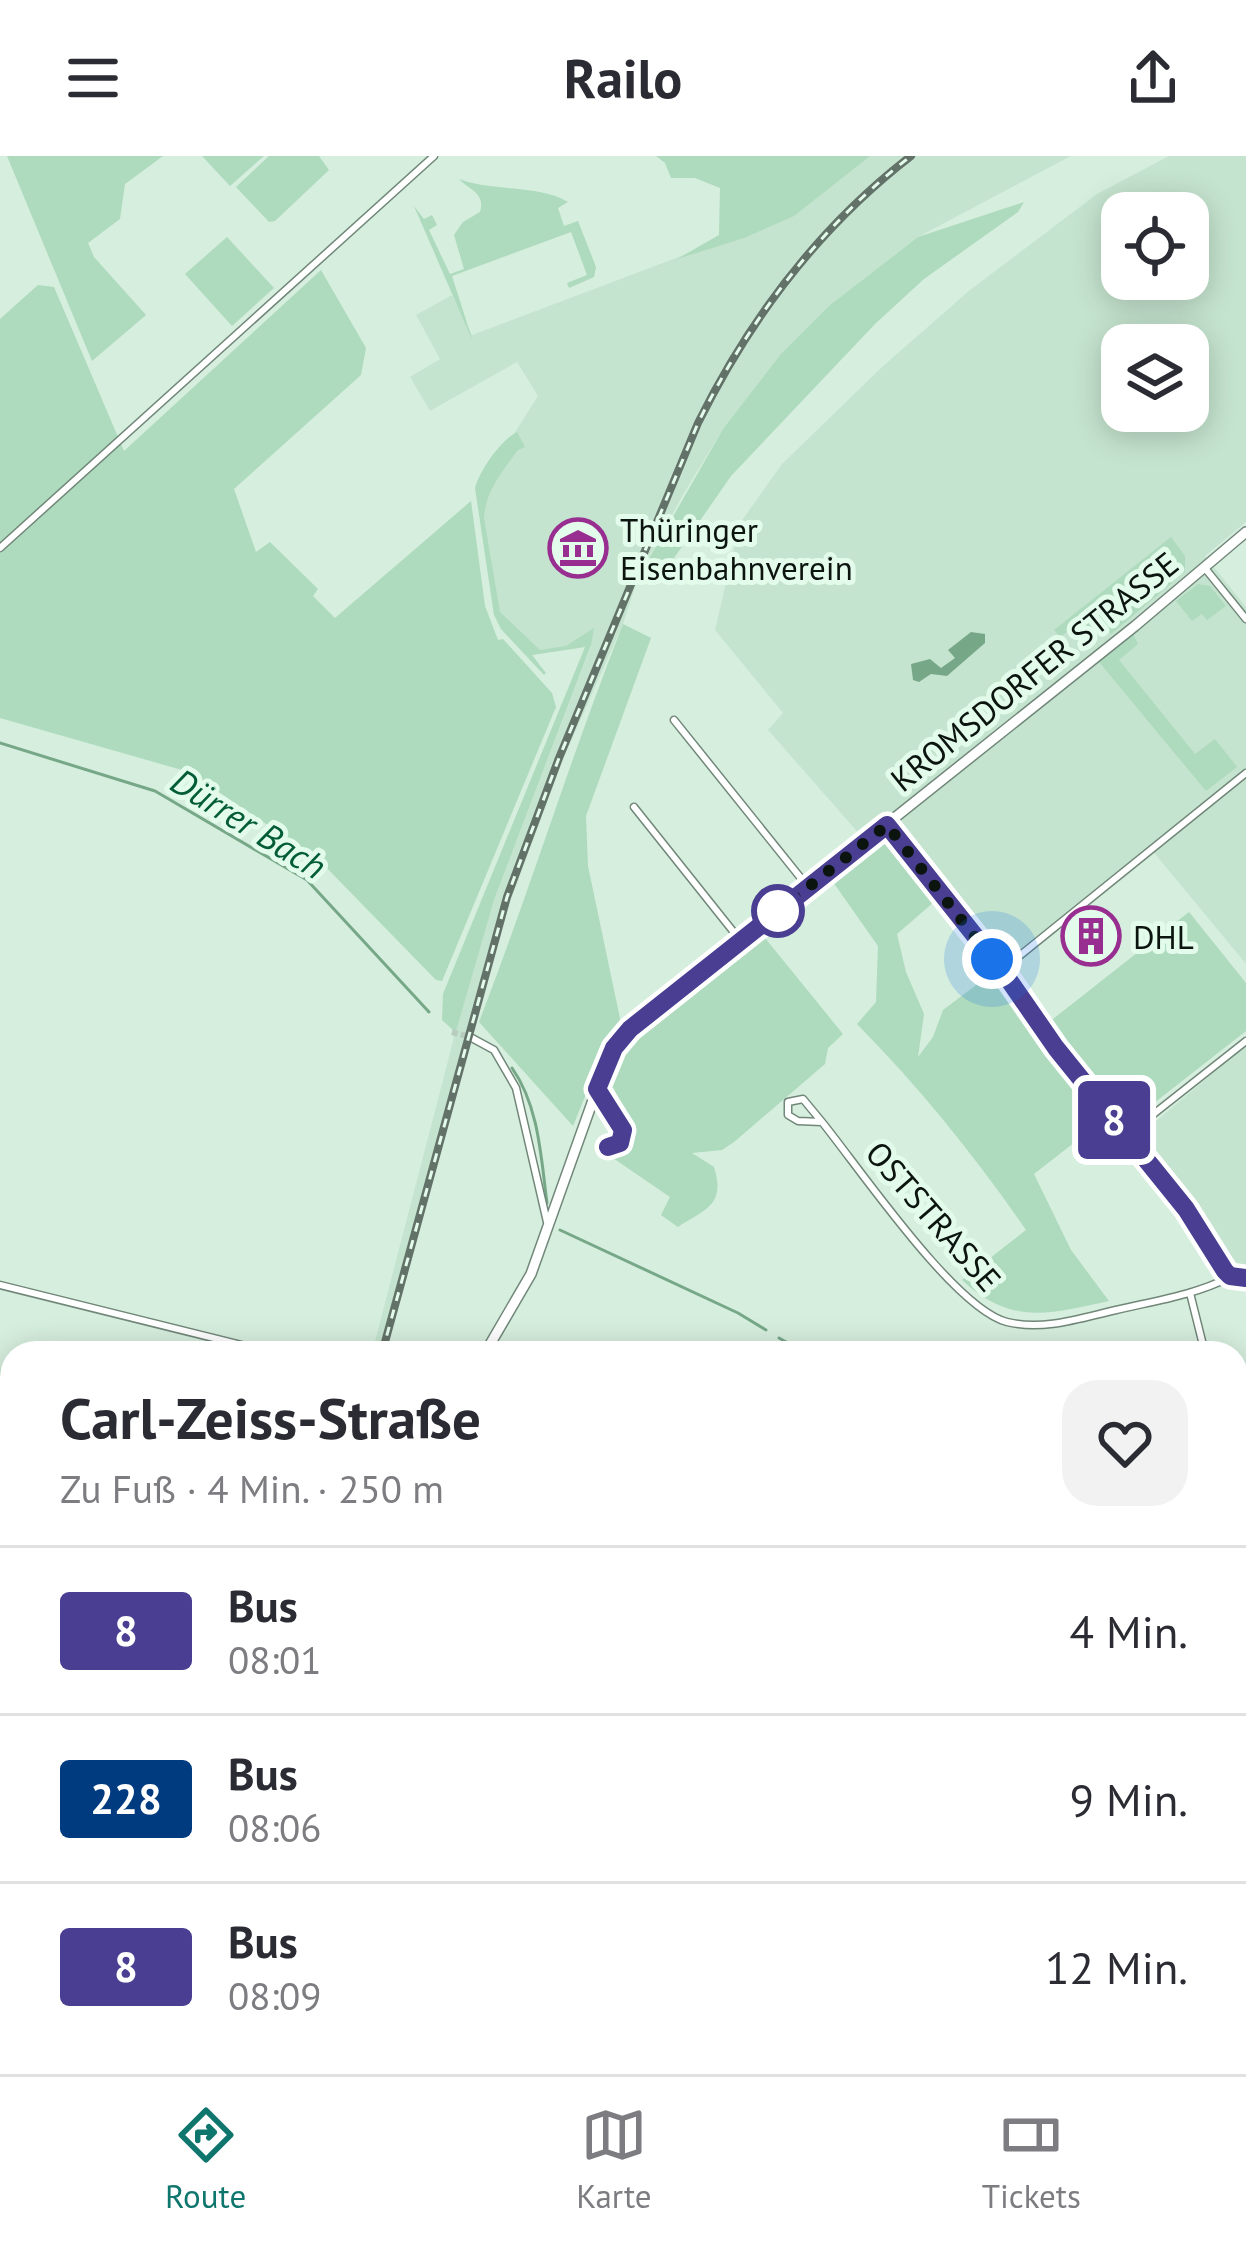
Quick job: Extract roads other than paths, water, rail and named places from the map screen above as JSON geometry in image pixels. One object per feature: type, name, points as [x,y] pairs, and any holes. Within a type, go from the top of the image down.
[{"type":"street","points":[[0,548],[434,156]]},
{"type":"street","name":"KROMSDORFER STRASSE","points":[[549,1225],[603,1072],[630,1029],[1246,532]]},
{"type":"street","points":[[1204,567],[1246,619]]},
{"type":"street","points":[[674,720],[808,887]]},
{"type":"street","points":[[1002,970],[1246,773]]},
{"type":"street","points":[[634,807],[740,940]]},
{"type":"street","points":[[887,825],[1002,970],[1056,1048],[1186,1209],[1230,1276],[1246,1278]]},
{"type":"street","points":[[470,1037],[494,1050],[516,1088],[549,1225],[531,1274],[492,1341]]},
{"type":"street","points":[[1127,1135],[1243,1044]]},
{"type":"street","name":"OSTSTRASSE","points":[[822,1122],[793,1119],[788,1115],[788,1102],[803,1099],[822,1122],[951,1283],[992,1317],[1025,1325],[1056,1324],[1190,1293],[1230,1276]]},
{"type":"street","points":[[0,1285],[226,1341]]},
{"type":"street","points":[[1190,1293],[1202,1341]]},
{"type":"waterway","name":"Dürrer Bach","points":[[0,743],[155,791],[307,880],[429,1012]]},
{"type":"waterway","name":"Dürrer Bach","points":[[512,1068],[533,1116],[547,1203]]},
{"type":"waterway","name":"Dürrer Bach","points":[[560,1230],[766,1330]]},
{"type":"waterway","name":"Dürrer Bach","points":[[779,1338],[784,1341]]},
{"type":"tunnel","points":[[452,1032],[470,1037]]},
{"type":"railway","points":[[385,1341],[507,897],[559,758],[698,423],[740,348],[789,278],[846,213],[911,156]]},
{"type":"place","name":"Thüringer Eisenbahnverein","points":[[578,548]]},
{"type":"place","name":"DHL","points":[[1091,936]]}]
